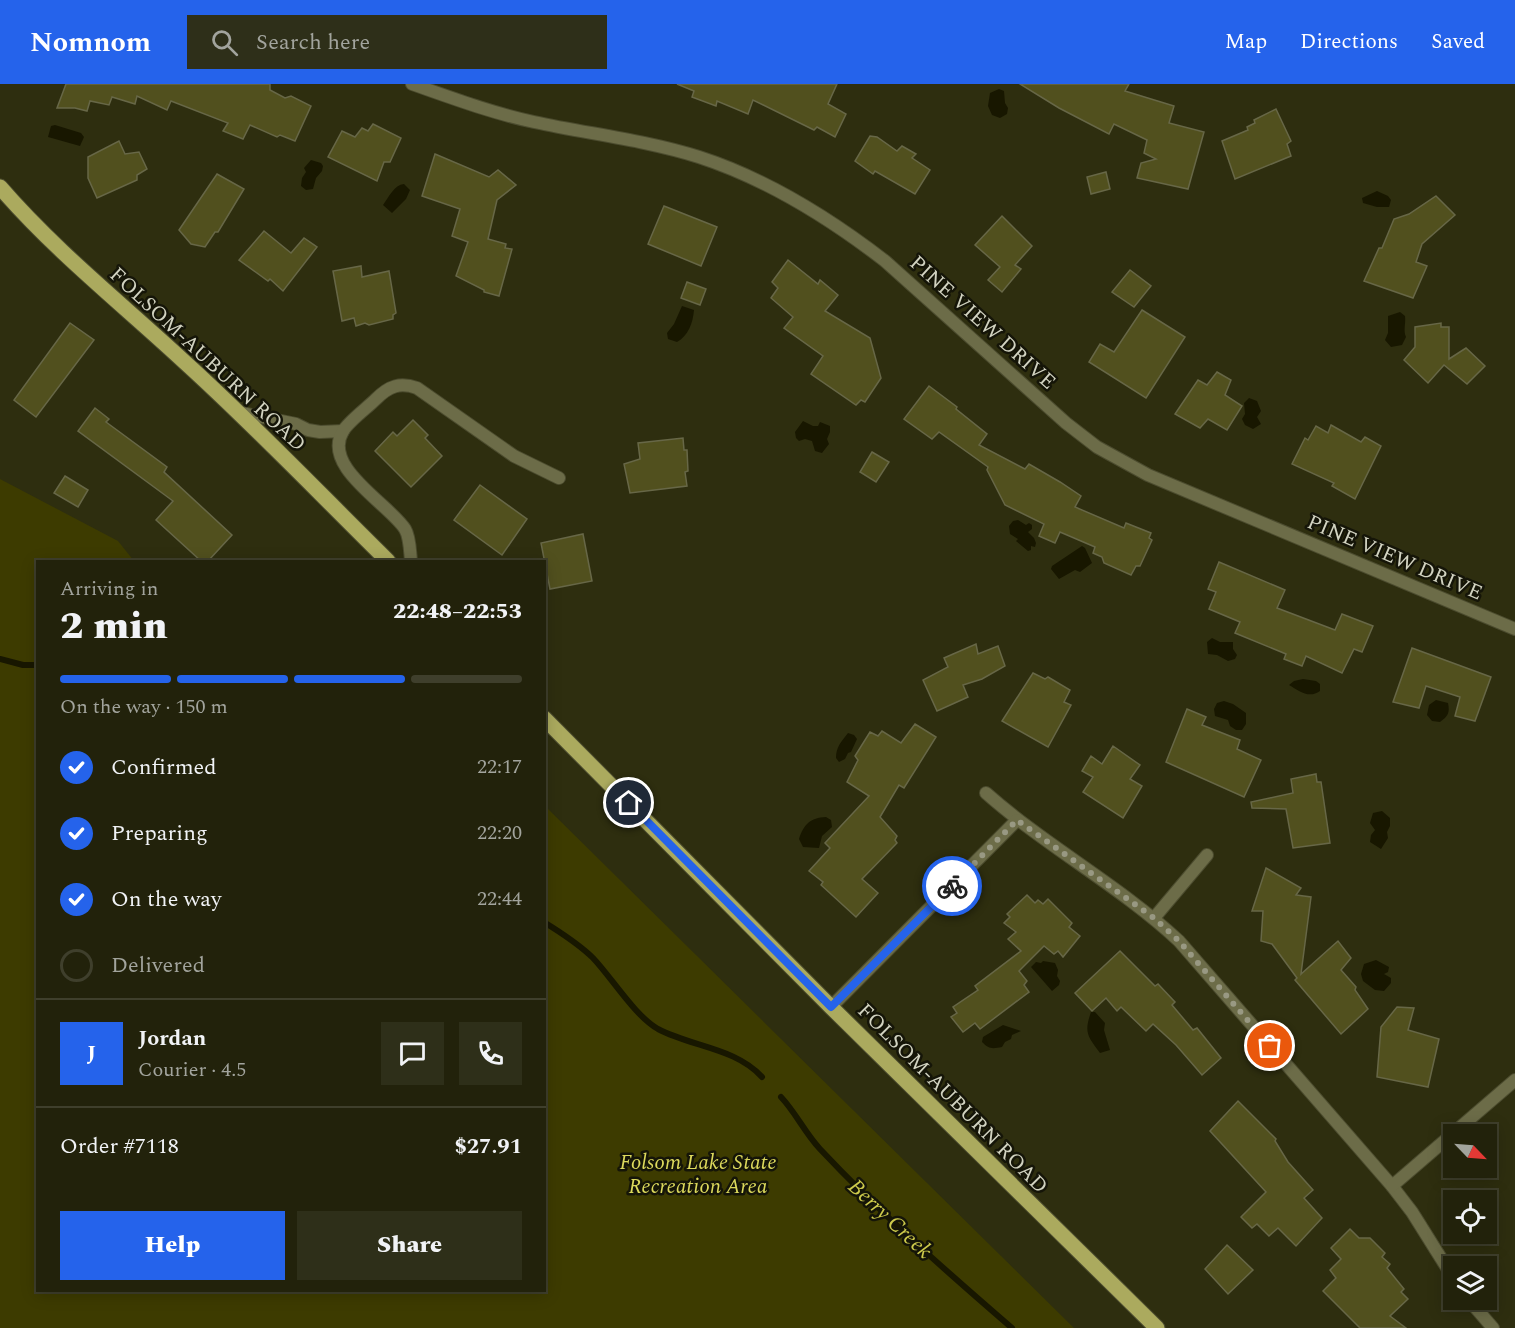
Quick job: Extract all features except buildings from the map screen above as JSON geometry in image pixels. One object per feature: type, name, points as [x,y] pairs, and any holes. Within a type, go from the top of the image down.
[{"type":"main road","name":"FOLSOM-AUBURN ROAD","points":[[0,187],[17,207],[78,266],[190,367],[387,560]]},
{"type":"main road","name":"FOLSOM-AUBURN ROAD","points":[[546,720],[831,1007],[1157,1328]]},
{"type":"street","name":"PINE VIEW DRIVE","points":[[412,84],[481,108],[531,122],[643,142],[688,154],[753,178],[805,205],[854,237],[1066,423],[1097,447],[1148,475],[1515,629]]},
{"type":"street","points":[[411,560],[406,531],[350,474],[341,460],[339,449],[343,431],[386,390],[407,384],[417,388],[514,456],[559,478]]},
{"type":"street","points":[[237,412],[296,424],[308,430],[343,431]]},
{"type":"street","points":[[986,793],[1017,820],[1154,918],[1179,941],[1392,1186],[1412,1212],[1443,1261]]},
{"type":"street","points":[[831,1007],[1017,820]]},
{"type":"street","points":[[1154,918],[1207,855]]},
{"type":"street","points":[[1392,1186],[1515,1080]]},
{"type":"street","points":[[1477,1310],[1493,1328]]},
{"type":"green space","name":"Folsom Lake State Recreation Area","points":[[0,479],[118,541],[133,560],[36,560],[36,1292],[546,1292],[546,807],[1074,1328],[0,1328]]},
{"type":"shaded area","points":[[999,89],[1004,91],[1008,108],[1007,114],[1000,118],[992,115],[988,106],[990,93]]},
{"type":"shaded area","points":[[55,125],[81,133],[84,137],[80,146],[48,137],[51,126]]},
{"type":"shaded area","points":[[311,160],[323,166],[313,189],[306,190],[301,186],[302,178],[306,172],[304,168]]},
{"type":"shaded area","points":[[404,184],[410,190],[406,199],[392,213],[383,205],[395,189]]},
{"type":"shaded area","points":[[1377,191],[1391,200],[1389,207],[1377,207],[1363,203],[1362,198]]},
{"type":"shaded area","points":[[682,306],[694,310],[687,333],[677,342],[668,339],[667,333]]},
{"type":"shaded area","points":[[1400,312],[1405,316],[1406,337],[1402,345],[1391,347],[1385,340],[1388,333],[1388,316]]},
{"type":"shaded area","points":[[1249,398],[1257,401],[1261,411],[1257,417],[1261,424],[1253,429],[1245,425],[1242,419],[1245,414],[1244,403]]},
{"type":"shaded area","points":[[803,421],[813,426],[818,426],[820,422],[830,426],[827,439],[829,444],[822,453],[815,451],[812,441],[805,439],[799,441],[796,438],[795,432]]},
{"type":"shaded area","points":[[1018,520],[1026,525],[1029,523],[1032,525],[1032,529],[1028,532],[1036,543],[1035,547],[1031,546],[1031,550],[1028,551],[1016,541],[1018,539],[1010,534],[1009,526],[1013,521]]},
{"type":"shaded area","points":[[1082,546],[1092,563],[1080,572],[1075,570],[1059,579],[1051,569],[1052,566]]},
{"type":"shaded area","points":[[1212,638],[1220,642],[1233,642],[1233,649],[1237,655],[1235,659],[1228,661],[1217,655],[1208,654],[1207,642]]},
{"type":"shaded area","points":[[1303,679],[1316,681],[1320,684],[1320,691],[1308,694],[1289,685]]},
{"type":"shaded area","points":[[1436,700],[1448,703],[1448,714],[1440,722],[1432,721],[1427,715],[1429,705]]},
{"type":"shaded area","points":[[1224,701],[1246,713],[1246,724],[1242,730],[1236,730],[1230,726],[1228,720],[1215,716],[1214,709],[1217,703]]},
{"type":"shaded area","points":[[848,733],[857,739],[851,752],[839,762],[836,758],[837,751]]},
{"type":"shaded area","points":[[1382,811],[1390,818],[1390,826],[1387,832],[1388,838],[1381,849],[1370,842],[1375,830],[1370,823],[1373,813]]},
{"type":"shaded area","points":[[826,817],[831,820],[832,827],[822,836],[819,848],[803,847],[799,839],[803,829],[812,820]]},
{"type":"shaded area","points":[[1376,960],[1389,967],[1388,972],[1384,974],[1391,978],[1391,983],[1384,991],[1375,990],[1363,981],[1361,974],[1364,964]]},
{"type":"shaded area","points":[[1036,962],[1055,963],[1058,970],[1059,985],[1052,991],[1031,967]]},
{"type":"shaded area","points":[[1091,1012],[1095,1012],[1105,1023],[1104,1030],[1110,1050],[1100,1053],[1088,1034]]},
{"type":"shaded area","points":[[1003,1025],[1021,1031],[1012,1035],[1002,1047],[991,1048],[982,1042],[983,1037]]},
{"type":"waterway","name":"Berry Creek","points":[[0,659],[23,665],[36,665]]},
{"type":"waterway","name":"Berry Creek","points":[[546,923],[593,958],[649,1023],[671,1035],[740,1060],[762,1077]]},
{"type":"waterway","name":"Berry Creek","points":[[781,1097],[815,1143],[843,1173],[914,1241],[1012,1328]]},
{"type":"way so far","points":[[952,886],[1017,820],[1154,918],[1179,941],[1270,1046]]},
{"type":"route","points":[[629,803],[831,1007],[952,886]]}]
